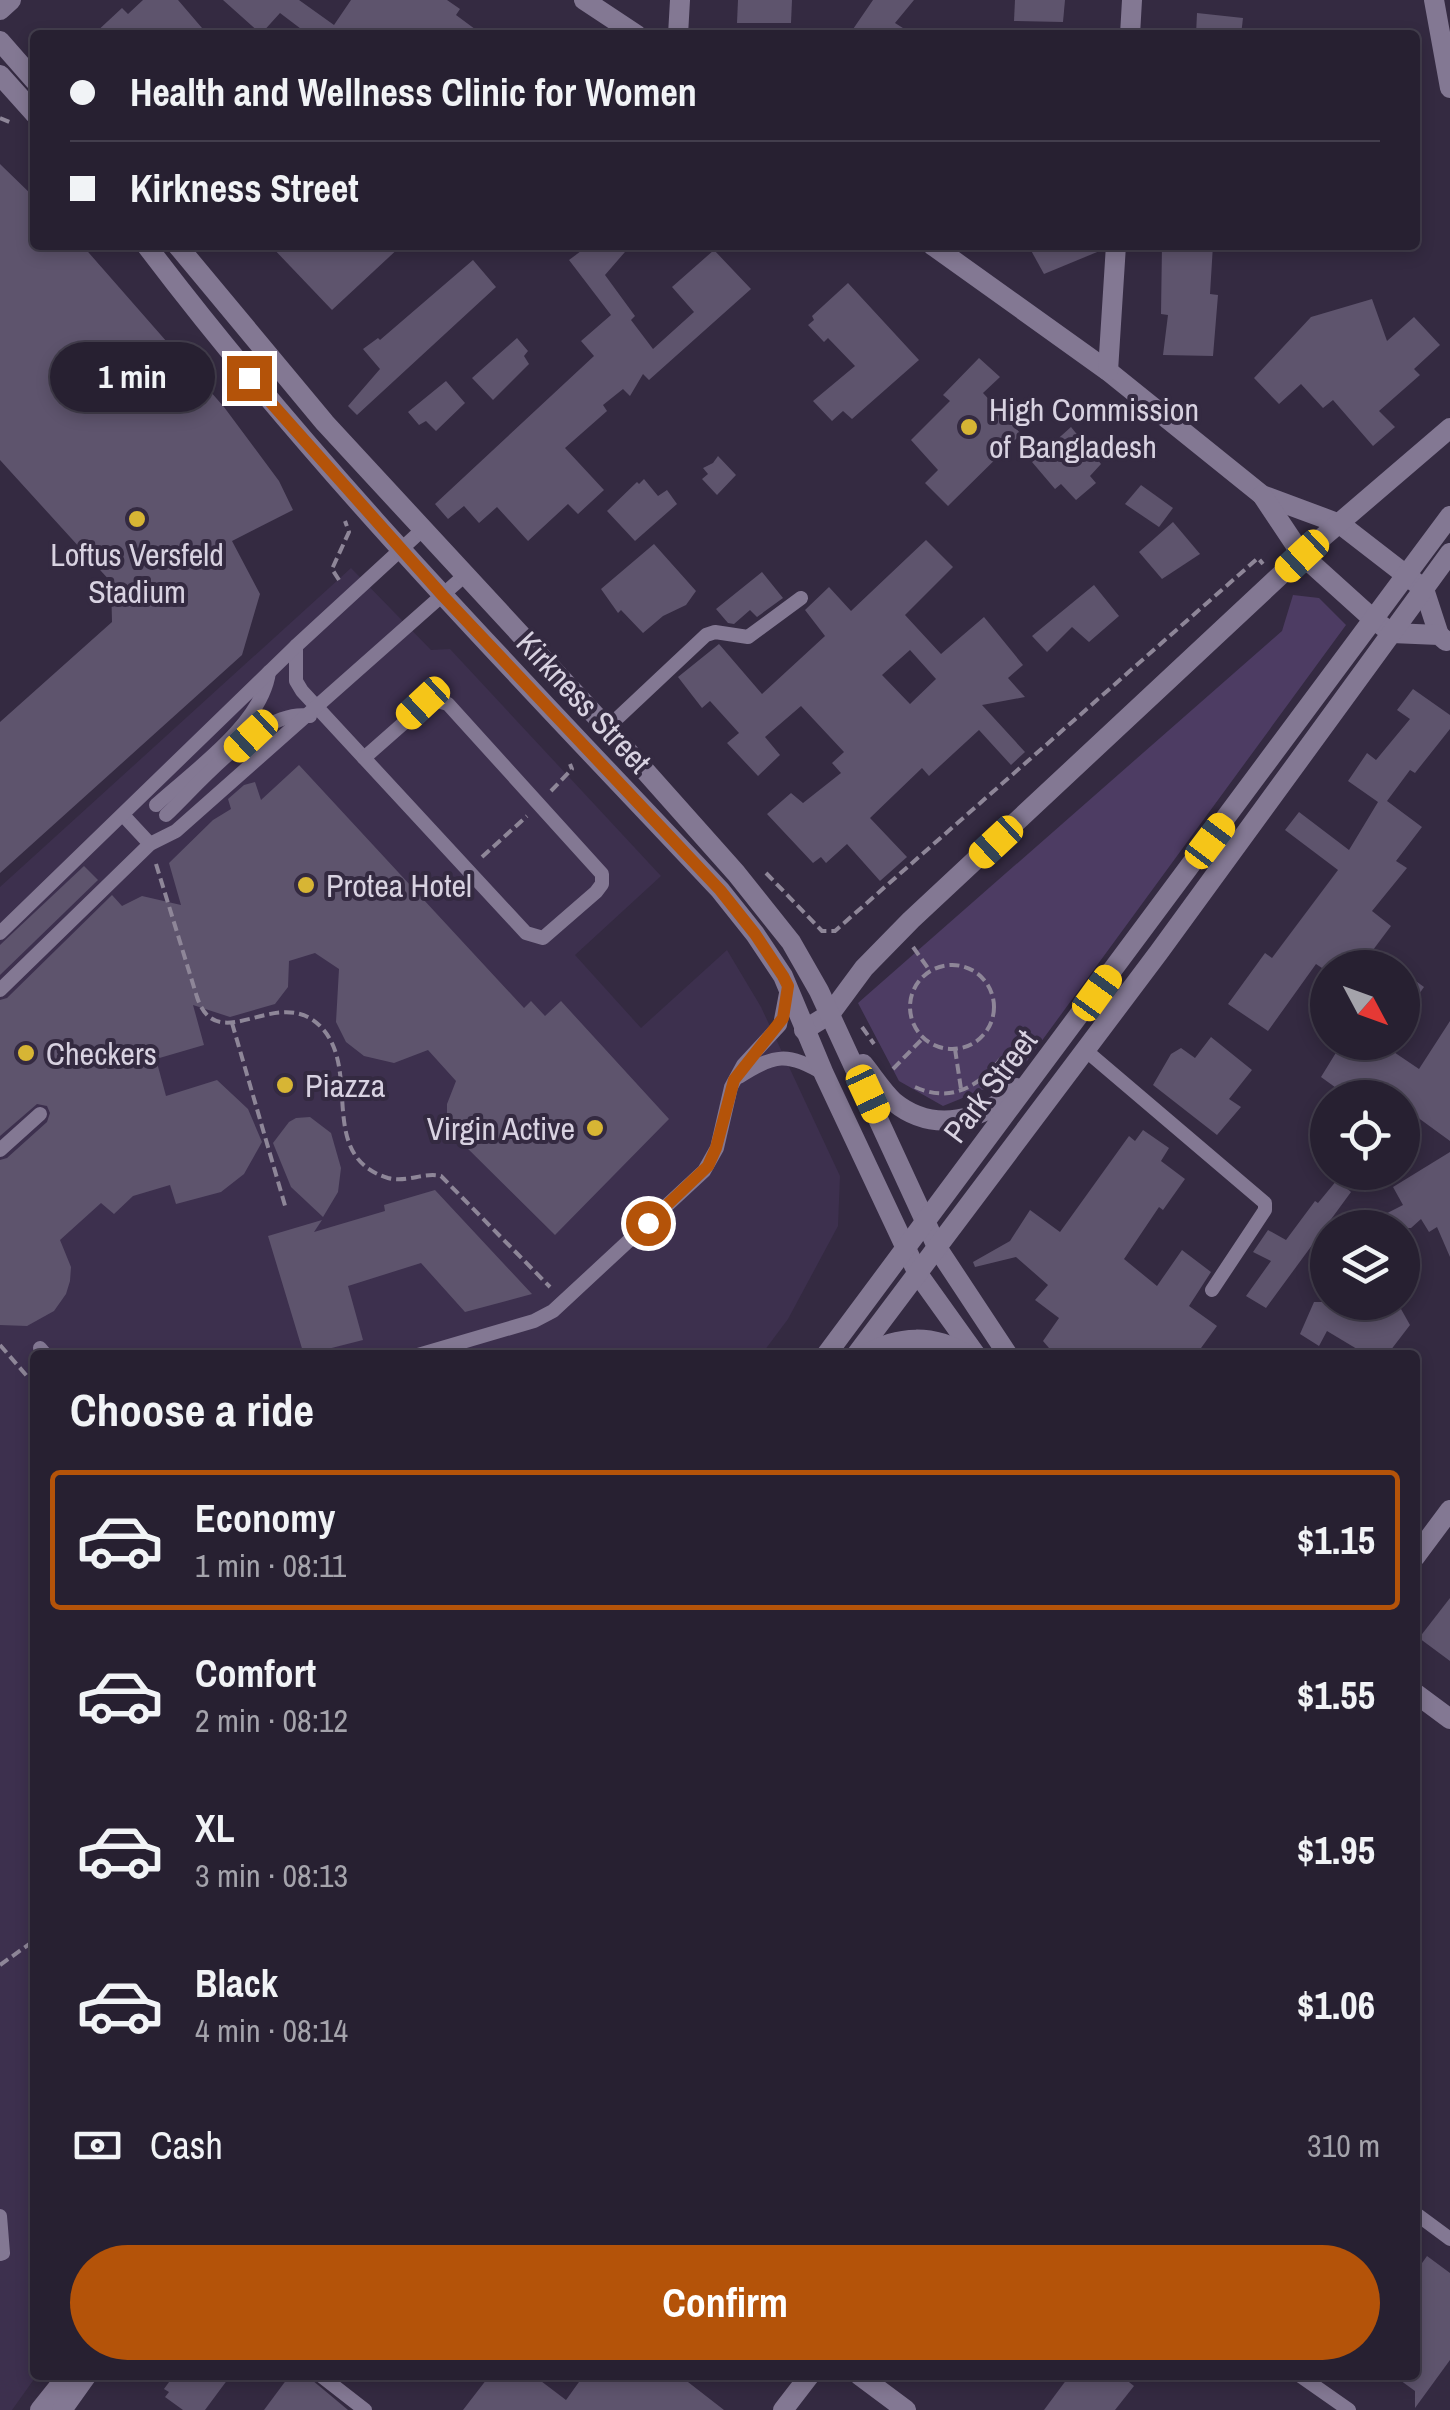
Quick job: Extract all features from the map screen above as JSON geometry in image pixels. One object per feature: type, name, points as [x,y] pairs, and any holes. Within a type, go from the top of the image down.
[{"type":"street","points":[[0,10],[11,0]]},
{"type":"street","points":[[584,0],[629,30]]},
{"type":"street","points":[[678,30],[680,0]]},
{"type":"street","points":[[1130,30],[1132,0]]},
{"type":"street","points":[[1434,0],[1450,88]]},
{"type":"street","points":[[0,41],[30,75]]},
{"type":"street","points":[[0,75],[30,108]]},
{"type":"street","name":"Kirkness Street","points":[[181,250],[325,423],[607,728],[774,920],[804,963],[830,1014],[938,1249],[1005,1350]]},
{"type":"street","points":[[939,250],[1108,371],[1262,495],[1302,556],[1392,634],[1444,640],[1424,588],[1340,524],[1262,495]]},
{"type":"street","points":[[1108,371],[1116,250]]},
{"type":"street","points":[[154,251],[220,295]]},
{"type":"street","name":"Kirkness Street","points":[[154,251],[229,354],[289,426],[729,901],[769,953],[788,986],[804,1030],[918,1274],[972,1350]]},
{"type":"street","points":[[804,1030],[830,1014],[884,947],[1277,578],[1450,428]]},
{"type":"street","name":"Park Street","points":[[830,1350],[1450,516]]},
{"type":"street","name":"Park Street","points":[[860,1350],[1159,952],[1450,553]]},
{"type":"street","points":[[842,1040],[892,1100],[912,1114],[933,1121],[961,1120],[990,1110],[1055,1050]]},
{"type":"street","points":[[874,1350],[919,1339],[956,1350]]},
{"type":"street","points":[[1420,1550],[1450,1510]]},
{"type":"street","points":[[1420,1697],[1450,1719]]},
{"type":"street","points":[[40,2410],[64,2380]]},
{"type":"street","points":[[62,2410],[83,2380]]},
{"type":"street","points":[[784,2410],[806,2380]]},
{"type":"street","points":[[866,2380],[906,2410]]},
{"type":"lane","points":[[0,932],[296,646],[422,531]]},
{"type":"lane","points":[[0,990],[150,844],[176,831],[464,576]]},
{"type":"lane","points":[[607,728],[706,636],[714,632],[748,637],[800,598]]},
{"type":"lane","points":[[296,646],[296,681],[314,712],[364,758],[534,938],[551,934],[602,884],[602,874],[440,700],[423,703],[364,758]]},
{"type":"lane","points":[[269,672],[265,694],[251,715],[161,810],[251,736],[290,714],[314,712]]},
{"type":"lane","points":[[123,815],[150,844]]},
{"type":"lane","points":[[435,1350],[534,1321],[564,1301],[708,1166],[734,1080],[780,1025],[788,986]]},
{"type":"lane","points":[[1084,1048],[1265,1202],[1266,1210],[1212,1290]]},
{"type":"lane","points":[[734,1080],[758,1064],[778,1058],[796,1059],[824,1074]]},
{"type":"lane","points":[[0,1150],[40,1114]]},
{"type":"lane","points":[[0,2216],[0,2254]]},
{"type":"lane","points":[[1420,2217],[1450,2239]]},
{"type":"lane","points":[[326,2380],[365,2410]]},
{"type":"lane","points":[[1306,2380],[1350,2410]]},
{"type":"path","points":[[341,511],[349,532],[332,568],[349,597]]},
{"type":"path","points":[[762,868],[822,931],[835,932],[1258,558],[1277,578]]},
{"type":"path","points":[[468,870],[572,769],[566,754],[580,742]]},
{"type":"path","points":[[150,844],[200,1006],[212,1019],[232,1024],[291,1010],[317,1022],[337,1052],[342,1073],[342,1120],[351,1149],[359,1160],[388,1178],[440,1176],[564,1301]]},
{"type":"path","points":[[912,945],[930,971]]},
{"type":"path","points":[[953,965],[980,974],[994,1000],[989,1028],[979,1039],[955,1049],[942,1048],[924,1038],[910,1009],[917,983],[930,971],[953,965]]},
{"type":"path","points":[[858,1020],[903,1078]]},
{"type":"path","points":[[232,1024],[286,1210]]},
{"type":"path","points":[[893,1069],[924,1038]]},
{"type":"path","points":[[955,1049],[961,1090]]},
{"type":"path","points":[[913,1087],[932,1095],[961,1090],[982,1081],[1004,1055]]},
{"type":"path","points":[[0,1345],[30,1379]]},
{"type":"path","points":[[0,1965],[30,1944]]},
{"type":"shaded area","points":[[351,568],[431,650],[450,649],[661,876],[575,955],[641,1028],[727,950],[761,1007],[840,1176],[838,1226],[788,1319],[765,1350],[30,1350],[30,2380],[33,2380],[12,2410],[0,2410],[0,887]]},
{"type":"shaded area","points":[[1293,595],[1319,598],[1346,625],[1027,1061],[997,1084],[943,1106],[899,1081],[858,1003],[1282,631]]},
{"type":"building","points":[[143,0],[178,0],[204,30],[98,30],[122,8],[128,14]]},
{"type":"building","points":[[223,0],[299,0],[334,25],[351,0],[447,0],[460,9],[456,15],[476,30],[302,30],[280,13],[265,30],[257,30]]},
{"type":"building","points":[[738,0],[792,0],[791,23],[737,23]]},
{"type":"building","points":[[873,0],[914,0],[895,23],[906,30],[852,30]]},
{"type":"building","points":[[1015,0],[1065,0],[1063,22],[1014,21]]},
{"type":"building","points":[[1197,13],[1243,18],[1242,30],[1196,30]]},
{"type":"building","name":"Loftus Versfeld Stadium","points":[[0,164],[30,193],[30,250],[86,250],[224,407],[279,481],[293,510],[232,541],[260,594],[242,655],[0,873],[0,722],[112,622],[111,582],[0,460]]},
{"type":"building","points":[[275,250],[397,250],[332,310]]},
{"type":"building","points":[[582,250],[627,250],[605,275],[653,349],[694,312],[672,287],[714,250],[751,289],[649,380],[643,374],[630,396],[623,389],[603,405],[607,411],[565,448],[604,490],[578,514],[568,504],[528,541],[497,507],[479,523],[464,506],[448,519],[435,504],[594,356],[581,341],[611,315],[569,260]]},
{"type":"building","points":[[1031,250],[1102,250],[1044,274]]},
{"type":"building","points":[[1162,250],[1213,250],[1210,294],[1218,295],[1213,356],[1163,355],[1168,315],[1161,314]]},
{"type":"building","points":[[473,260],[496,287],[357,415],[348,406],[380,369],[363,349],[380,340]]},
{"type":"building","points":[[848,283],[919,360],[852,419],[843,411],[832,421],[813,401],[855,366],[828,338],[824,342],[808,325],[814,320],[812,316]]},
{"type":"building","points":[[1372,299],[1387,341],[1414,317],[1440,345],[1414,369],[1420,375],[1379,411],[1395,427],[1373,446],[1333,400],[1323,408],[1301,384],[1279,404],[1254,378],[1311,317]]},
{"type":"building","points":[[517,338],[528,351],[524,356],[529,364],[493,400],[472,378]]},
{"type":"building","name":"High Commission of Bangladesh","points":[[979,358],[1000,377],[983,393],[1021,434],[948,506],[925,483],[938,470],[911,440],[950,401],[943,395]]},
{"type":"building","points":[[446,381],[465,403],[436,431],[426,421],[419,425],[408,412]]},
{"type":"building","points":[[1071,427],[1101,464],[1090,476],[1096,483],[1076,500],[1061,484],[1055,489],[1032,462]]},
{"type":"building","points":[[718,456],[736,475],[717,495],[702,479],[708,474],[703,468]]},
{"type":"building","points":[[644,479],[658,496],[667,490],[677,504],[635,541],[607,511]]},
{"type":"building","points":[[1141,485],[1173,508],[1159,527],[1125,504]]},
{"type":"building","points":[[1173,522],[1200,554],[1162,579],[1139,552]]},
{"type":"building","points":[[926,540],[953,567],[905,615],[941,654],[984,617],[1023,665],[1008,678],[1025,697],[982,705],[1025,752],[1011,765],[979,730],[929,776],[922,768],[870,818],[907,857],[880,881],[847,844],[826,863],[821,857],[813,863],[767,814],[791,793],[803,803],[841,773],[832,763],[844,752],[801,706],[765,737],[780,755],[758,776],[727,743],[739,733],[710,701],[702,708],[678,677],[719,644],[762,694],[825,636],[805,610],[829,587],[851,611]],"holes":[[[910,650],[936,679],[910,704],[882,675]]]},
{"type":"building","points":[[654,544],[696,591],[686,605],[663,616],[643,633],[621,610],[618,613],[601,589]]},
{"type":"building","points":[[762,572],[783,598],[757,617],[750,610],[734,624],[728,623],[716,609]]},
{"type":"building","points":[[1094,585],[1119,616],[1089,642],[1072,627],[1047,652],[1032,636]]},
{"type":"building","points":[[1413,689],[1450,715],[1450,729],[1415,773],[1410,770],[1387,801],[1422,827],[1396,861],[1407,868],[1372,911],[1391,926],[1373,950],[1310,950],[1310,972],[1268,1031],[1228,1004],[1265,953],[1272,958],[1338,870],[1285,830],[1299,812],[1349,850],[1378,802],[1348,781],[1367,753],[1376,760],[1410,719],[1397,710]]},
{"type":"building","points":[[299,765],[524,1008],[531,1001],[545,1016],[561,1001],[669,1119],[555,1235],[453,1134],[447,1120],[447,1104],[456,1081],[428,1050],[394,1063],[364,1056],[346,1042],[336,1022],[339,969],[315,953],[289,961],[288,987],[275,1004],[230,1017],[193,1005],[204,1045],[156,1059],[166,1096],[217,1080],[248,1109],[262,1142],[244,1174],[221,1192],[176,1204],[170,1185],[133,1196],[114,1214],[101,1203],[60,1240],[71,1267],[70,1281],[54,1311],[27,1326],[0,1325],[0,1160],[47,1122],[50,1113],[47,1106],[37,1104],[0,1136],[0,1000],[7,998],[112,895],[122,906],[142,896],[181,905],[169,863],[213,820],[231,809],[228,799],[244,785],[255,782],[261,800]]},
{"type":"building","points":[[84,866],[98,880],[0,975],[0,945]]},
{"type":"building","points":[[1450,1021],[1450,1141],[1420,1119],[1420,1080],[1321,1077],[1331,1060],[1406,1060],[1419,1069]]},
{"type":"building","points":[[1211,1037],[1252,1070],[1229,1099],[1241,1107],[1217,1135],[1153,1085],[1171,1054],[1181,1048],[1195,1058]]},
{"type":"building","points":[[310,1117],[331,1133],[341,1168],[338,1192],[323,1217],[291,1187],[273,1143],[289,1122]]},
{"type":"building","points":[[1143,1130],[1169,1148],[1161,1161],[1185,1179],[1163,1210],[1159,1207],[1124,1259],[1157,1286],[1182,1250],[1211,1272],[1189,1306],[1217,1326],[1200,1350],[1051,1350],[1043,1341],[1059,1318],[1035,1300],[1048,1285],[1016,1257],[975,1267],[973,1262],[1010,1241],[1030,1210],[1060,1232],[1129,1136],[1135,1141]]},
{"type":"building","points":[[1450,1152],[1450,1257],[1437,1227],[1429,1232],[1420,1220],[1420,1210],[1393,1210],[1403,1205],[1395,1190],[1420,1190],[1420,1170]]},
{"type":"building","points":[[435,1190],[532,1294],[465,1312],[421,1263],[348,1286],[363,1340],[324,1350],[302,1350],[268,1236],[322,1220],[314,1232],[385,1211],[384,1205]]},
{"type":"building","points":[[1329,1190],[1351,1192],[1338,1210],[1310,1210],[1310,1248],[1266,1308],[1246,1296],[1271,1261],[1253,1252],[1268,1230],[1286,1240],[1315,1201],[1318,1203]]},
{"type":"building","points":[[1310,1311],[1310,1320],[1407,1320],[1410,1325],[1391,1350],[1359,1350],[1327,1331],[1319,1346],[1300,1334]]},
{"type":"building","points":[[1450,1598],[1450,1661],[1420,1637]]},
{"type":"building","points":[[1427,2256],[1450,2273],[1450,2360],[1415,2408],[1415,2391],[1400,2380],[1420,2380],[1420,2266]]},
{"type":"building","points":[[170,2380],[227,2380],[205,2410],[183,2410],[165,2397],[169,2392],[164,2389]]},
{"type":"building","points":[[286,2380],[312,2380],[348,2410],[264,2410]]},
{"type":"building","points":[[486,2380],[540,2380],[566,2400],[580,2380],[685,2380],[724,2410],[463,2410]]},
{"type":"building","points":[[1066,2380],[1126,2380],[1134,2386],[1115,2410],[1044,2410]]},
{"type":"place","name":"High Commission of Bangladesh","points":[[969,427]]},
{"type":"place","name":"Loftus Versfeld Stadium","points":[[137,519]]},
{"type":"place","name":"Protea Hotel","points":[[306,885]]},
{"type":"place","name":"Checkers","points":[[26,1053]]},
{"type":"place","name":"Piazza","points":[[285,1085]]},
{"type":"place","name":"Virgin Active","points":[[595,1128]]},
{"type":"route","points":[[249,378],[443,596],[720,890],[755,934],[788,986],[780,1025],[734,1080],[712,1160],[648,1223]]}]
